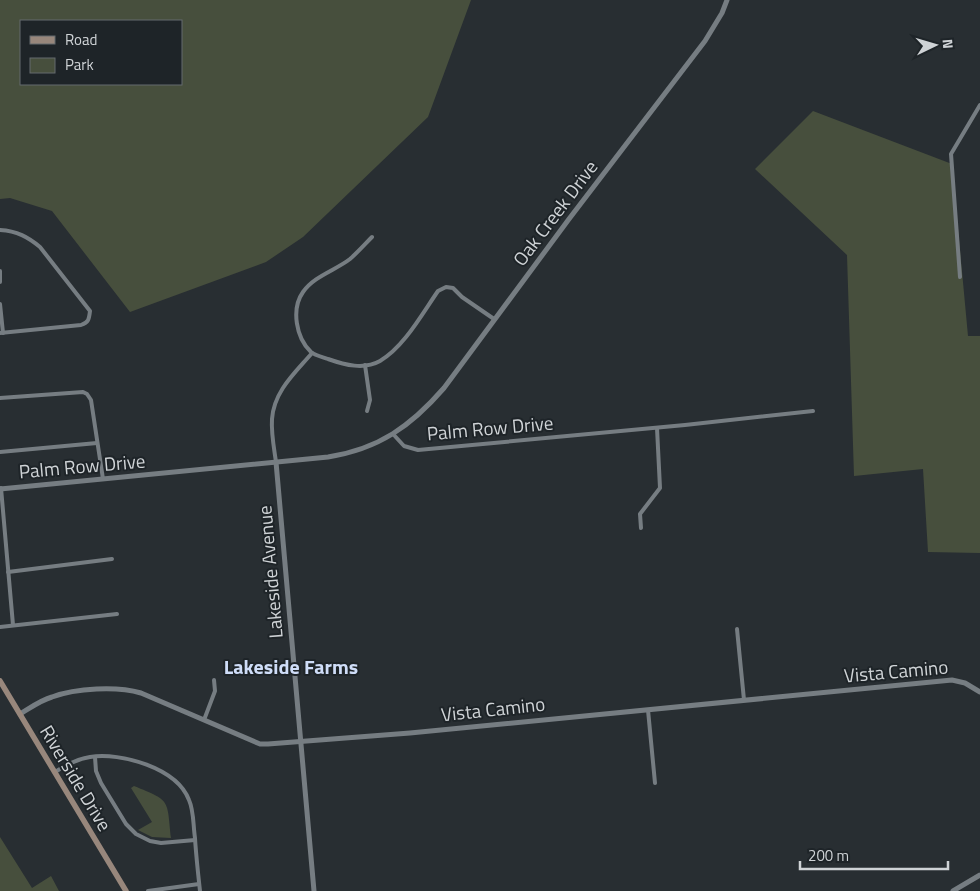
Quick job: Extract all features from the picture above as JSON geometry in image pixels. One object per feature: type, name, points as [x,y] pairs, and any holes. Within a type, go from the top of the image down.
[{"type":"main road","name":"Riverside Drive","points":[[0,680],[126,891]]},
{"type":"street","name":"Oak Creek Drive","points":[[393,434],[425,409],[444,388],[494,319],[705,41],[727,0]]},
{"type":"street","points":[[960,276],[951,154],[980,105]]},
{"type":"street","points":[[0,230],[14,231],[30,239],[40,247],[90,311],[89,320],[81,325],[1,333],[0,304]]},
{"type":"street","points":[[372,237],[350,259],[314,281],[303,292],[297,312],[298,328],[299,333],[312,353],[341,364],[353,366],[378,362],[398,347],[438,291],[444,287],[453,288],[462,297],[494,319]]},
{"type":"street","points":[[0,271],[0,282]]},
{"type":"street","name":"Lakeside Avenue","points":[[312,353],[280,391],[274,406],[272,420],[314,891]]},
{"type":"street","points":[[365,365],[370,400],[368,411]]},
{"type":"street","points":[[0,398],[86,393],[90,397],[103,478]]},
{"type":"street","name":"Palm Row Drive","points":[[1,488],[276,462],[346,453],[370,446],[393,434],[404,446],[418,450],[657,428],[813,411]]},
{"type":"street","points":[[641,528],[640,514],[660,488],[657,428]]},
{"type":"street","points":[[0,452],[97,443]]},
{"type":"street","points":[[1,488],[14,625]]},
{"type":"street","points":[[8,572],[112,559]]},
{"type":"street","points":[[0,627],[117,614]]},
{"type":"street","points":[[737,629],[744,700]]},
{"type":"street","points":[[204,720],[215,691],[214,680]]},
{"type":"street","name":"Vista Camino","points":[[20,714],[47,698],[59,694],[117,689],[141,693],[260,744],[301,742],[648,710],[952,680],[964,683],[980,692]]},
{"type":"street","points":[[648,710],[655,783]]},
{"type":"street","points":[[95,757],[96,770],[100,782],[126,824],[136,834],[150,841],[161,843],[195,840]]},
{"type":"street","points":[[55,772],[75,761],[95,757],[116,757],[131,760],[174,779],[186,792],[191,803],[200,891]]},
{"type":"street","points":[[954,891],[980,875]]},
{"type":"street","points":[[148,891],[199,884]]},
{"type":"green space","points":[[0,0],[471,0],[428,117],[303,237],[266,262],[130,312],[52,211],[10,198],[0,199]]},
{"type":"green space","points":[[813,111],[952,164],[968,336],[980,336],[980,553],[928,552],[923,469],[854,476],[847,255],[755,169]]},
{"type":"green space","points":[[134,786],[155,795],[165,803],[169,816],[171,838],[152,837],[138,830],[152,822],[131,788]]},
{"type":"green space","points":[[0,837],[32,888],[51,876],[59,891],[0,891]]},
{"type":"district","name":"Lakeside Farms","points":[[291,667]]}]
